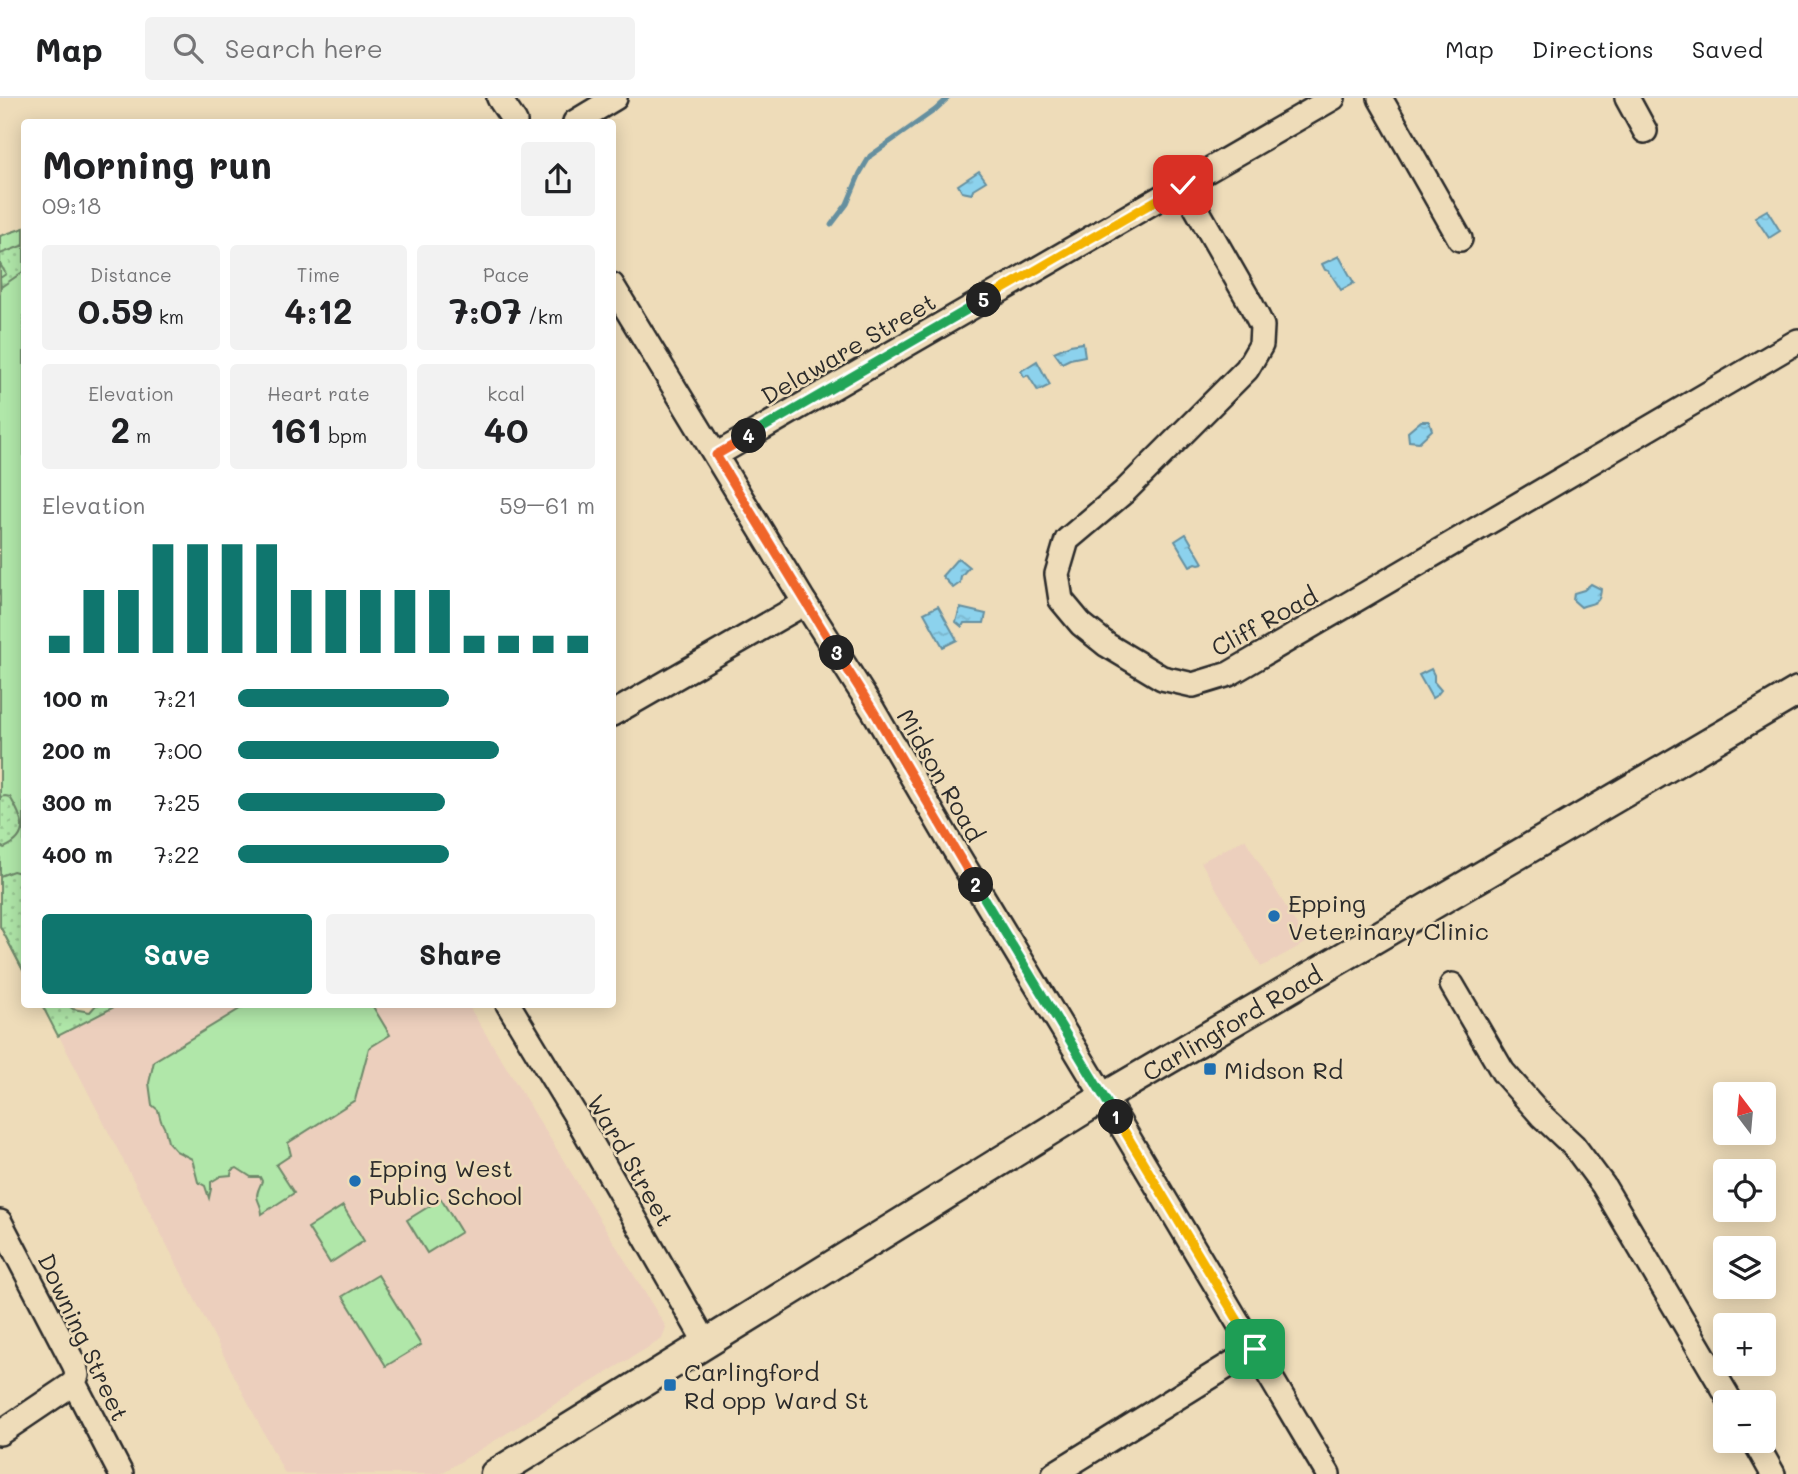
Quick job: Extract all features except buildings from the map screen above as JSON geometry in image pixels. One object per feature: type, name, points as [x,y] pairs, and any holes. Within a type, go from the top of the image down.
[{"type":"main road","name":"Carlingford Road","points":[[495,1474],[1104,1097],[1798,691]]},
{"type":"street","points":[[499,98],[513,119]]},
{"type":"street","points":[[580,119],[615,98]]},
{"type":"street","name":"Delaware Street","points":[[716,455],[1333,98]]},
{"type":"street","points":[[1380,98],[1460,239]]},
{"type":"street","points":[[1627,98],[1645,131]]},
{"type":"street","name":"Cliff Road","points":[[1183,185],[1257,315],[1262,326],[1261,345],[1247,369],[1125,492],[1066,540],[1057,574],[1062,600],[1081,624],[1107,645],[1162,678],[1193,685],[1229,674],[1798,341]]},
{"type":"street","name":"Midson Road","points":[[616,292],[873,710],[1328,1474]]},
{"type":"street","points":[[616,712],[805,603]]},
{"type":"street","points":[[1451,985],[1503,1072],[1542,1116],[1574,1146],[1603,1185],[1724,1390]]},
{"type":"street","name":"Ward Street","points":[[510,1008],[580,1123],[706,1343]]},
{"type":"street","name":"Downing Street","points":[[0,1222],[75,1366],[77,1375],[74,1383],[121,1474]]},
{"type":"street","points":[[1054,1474],[1255,1349]]},
{"type":"street","points":[[0,1433],[74,1383]]},
{"type":"street","points":[[1761,1453],[1773,1474]]},
{"type":"shaded area","points":[[1245,839],[1307,942],[1261,967],[1201,862]]},
{"type":"shaded area","name":"Epping West Public School","points":[[114,1008],[470,1008],[666,1327],[662,1339],[440,1474],[285,1474],[59,1036]]},
{"type":"green space","points":[[21,229],[21,966],[0,926],[0,236]]},
{"type":"green space","points":[[21,246],[21,273],[1,287],[0,278],[6,274],[0,264],[0,254]]},
{"type":"green space","points":[[0,797],[10,797],[21,819],[18,838],[4,848],[0,846]]},
{"type":"green space","points":[[13,871],[21,873],[21,966],[0,926],[0,876]]},
{"type":"green space","points":[[44,1008],[72,1008],[90,1012],[93,1008],[112,1008],[58,1036]]},
{"type":"green space","points":[[241,1008],[374,1008],[390,1035],[369,1048],[355,1100],[288,1143],[291,1155],[276,1165],[294,1193],[262,1214],[257,1198],[262,1181],[260,1177],[251,1177],[237,1168],[232,1170],[231,1175],[221,1176],[211,1182],[209,1198],[205,1186],[198,1182],[192,1159],[176,1151],[168,1142],[158,1110],[152,1105],[149,1083],[154,1061]]},
{"type":"green space","points":[[441,1199],[461,1232],[427,1253],[407,1220]]},
{"type":"green space","points":[[343,1206],[364,1241],[330,1263],[308,1228]]},
{"type":"green space","points":[[378,1275],[421,1345],[386,1366],[343,1296]]},
{"type":"water","points":[[979,171],[986,181],[973,189],[972,194],[962,192],[958,185]]},
{"type":"water","points":[[1767,210],[1780,231],[1769,238],[1755,217]]},
{"type":"water","points":[[1339,256],[1354,283],[1341,290],[1322,264]]},
{"type":"water","points":[[1083,343],[1085,356],[1062,363],[1054,352],[1070,345]]},
{"type":"water","points":[[1037,361],[1050,385],[1038,391],[1028,375],[1024,377],[1021,371]]},
{"type":"water","points":[[1421,421],[1429,421],[1432,430],[1419,442],[1409,441],[1408,432]]},
{"type":"water","points":[[1186,534],[1203,563],[1190,566],[1175,541]]},
{"type":"water","points":[[958,558],[969,567],[961,576],[960,583],[953,588],[942,576]]},
{"type":"water","points":[[1591,584],[1601,589],[1599,598],[1596,602],[1581,607],[1573,600],[1574,593]]},
{"type":"water","points":[[938,606],[957,640],[943,647],[924,613]]},
{"type":"water","points":[[960,608],[986,614],[984,623],[964,623],[962,627],[956,622]]},
{"type":"water","points":[[1431,669],[1434,682],[1441,690],[1432,698],[1419,675]]},
{"type":"waterway","points":[[831,225],[847,204],[870,156],[948,98]]},
{"type":"place","name":"Epping Veterinary Clinic","points":[[1274,916]]},
{"type":"place","name":"Midson Rd","points":[[1210,1069]]},
{"type":"place","name":"Epping West Public School","points":[[355,1181]]},
{"type":"place","name":"Carlingford Rd opp Ward St","points":[[670,1385]]},
{"type":"route","points":[[1183,185],[716,455],[873,710],[1255,1349]]}]
